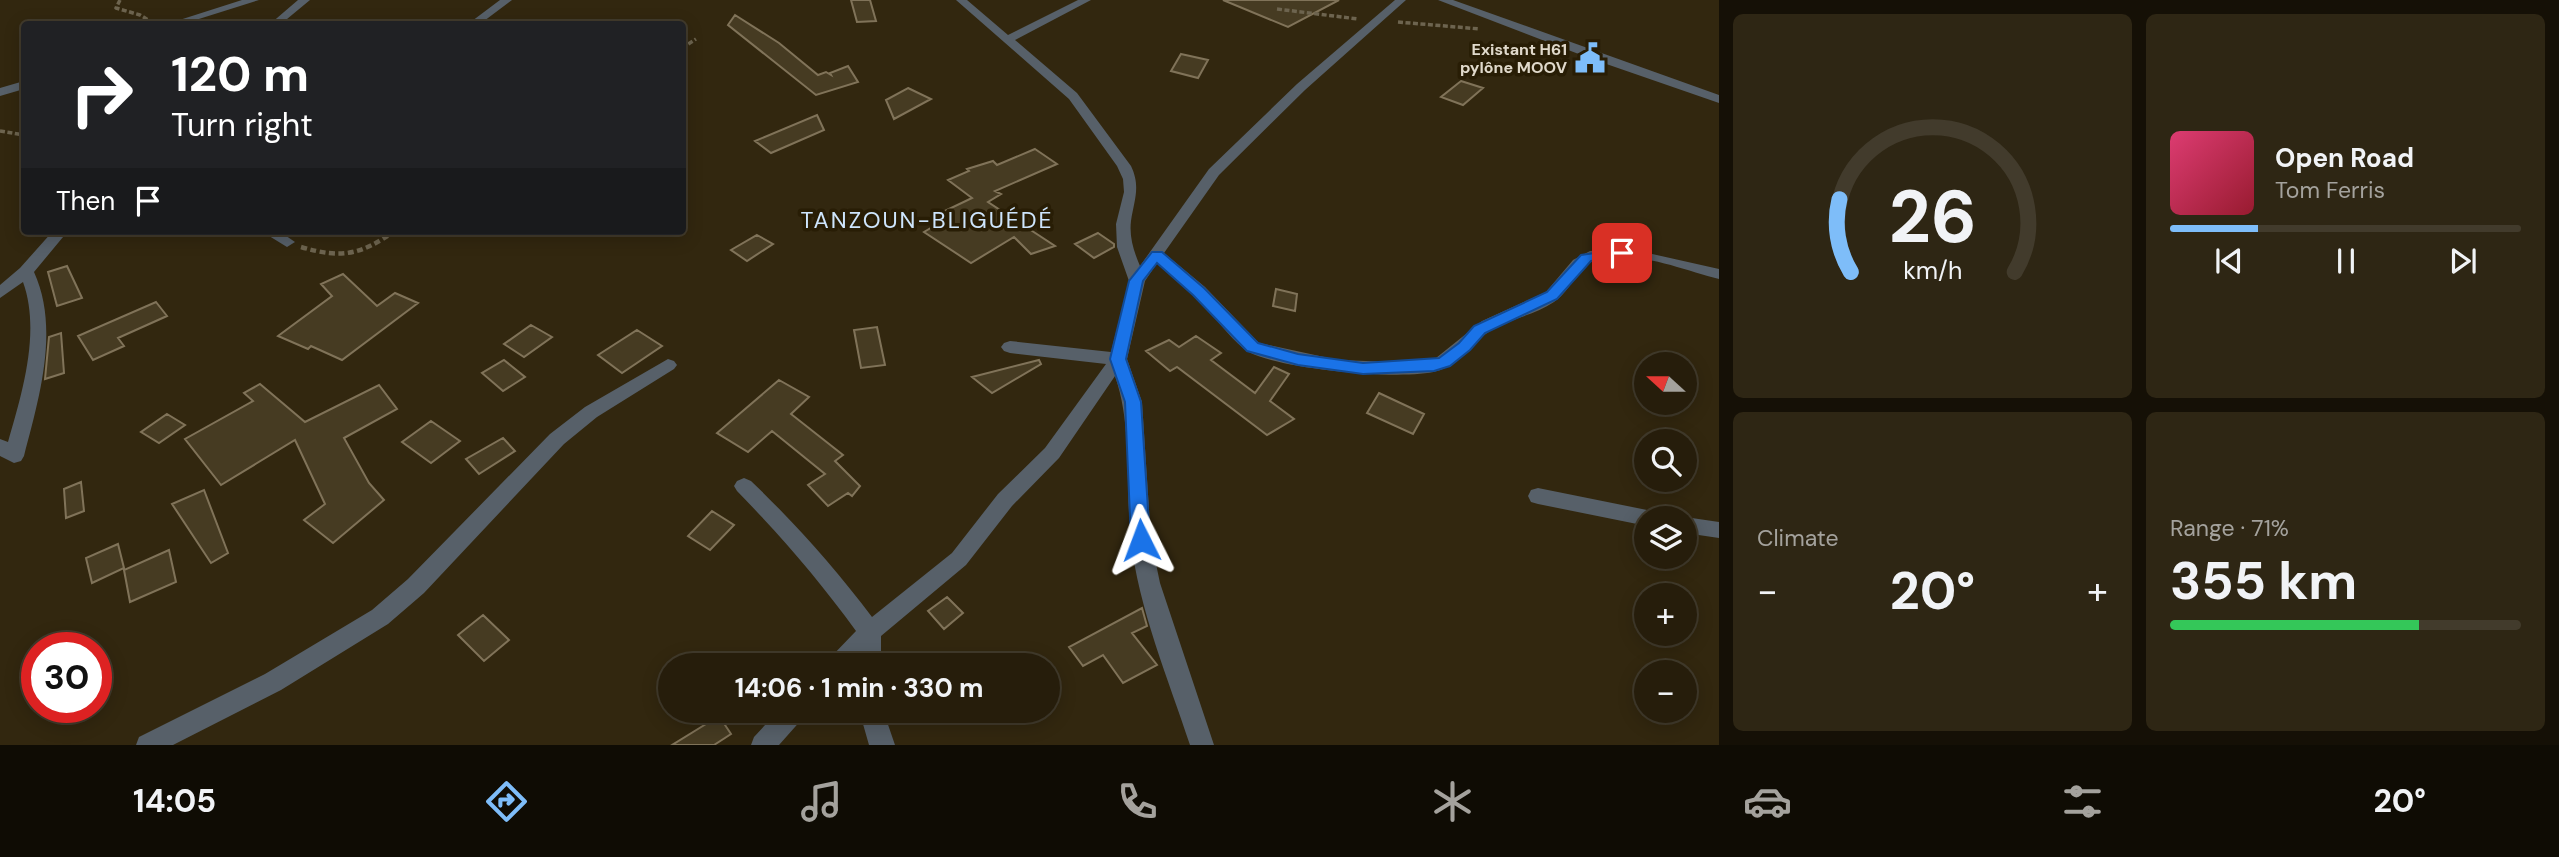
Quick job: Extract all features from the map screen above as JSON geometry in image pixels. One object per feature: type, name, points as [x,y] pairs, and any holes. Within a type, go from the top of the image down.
[{"type":"street","points":[[210,0],[210,19],[254,0]]},
{"type":"street","points":[[279,21],[305,0]]},
{"type":"street","points":[[477,21],[507,0]]},
{"type":"street","points":[[961,0],[1073,96],[1124,166],[1130,179],[1123,224],[1124,235],[1136,281]]},
{"type":"street","points":[[1006,40],[1086,0]]},
{"type":"street","points":[[850,653],[870,632],[959,559],[1005,500],[1052,453],[1118,359],[1136,281],[1157,255],[1198,190],[1301,87],[1401,0]]},
{"type":"street","points":[[1443,0],[1719,99]]},
{"type":"street","points":[[0,92],[21,86]]},
{"type":"street","points":[[0,293],[26,271],[58,235]]},
{"type":"street","points":[[275,235],[287,242]]},
{"type":"street","points":[[1157,255],[1199,292],[1253,347],[1298,360],[1363,369],[1434,366],[1445,362],[1479,330],[1552,296],[1569,279],[1578,264],[1594,256],[1622,253],[1719,274]]},
{"type":"street","points":[[0,446],[14,456],[28,402],[38,327],[36,299],[26,271]]},
{"type":"street","points":[[1010,347],[1118,359]]},
{"type":"street","points":[[1118,359],[1133,402],[1141,540],[1149,583],[1202,745]]},
{"type":"street","points":[[148,745],[273,682],[380,617],[416,586],[557,439],[591,412],[668,365]]},
{"type":"street","points":[[744,486],[782,524],[836,586],[870,632],[870,653]]},
{"type":"street","points":[[1538,496],[1634,515]]},
{"type":"street","points":[[1697,527],[1719,530]]},
{"type":"street","points":[[763,745],[783,723]]},
{"type":"street","points":[[874,723],[883,745]]},
{"type":"path","points":[[120,0],[116,8],[150,21]]},
{"type":"path","points":[[1277,9],[1488,30]]},
{"type":"path","points":[[686,45],[696,39]]},
{"type":"path","points":[[0,131],[21,134]]},
{"type":"path","points":[[287,242],[320,253],[347,257],[372,248],[390,235]]},
{"type":"building","points":[[851,0],[870,0],[876,21],[857,22]]},
{"type":"building","points":[[1223,0],[1339,0],[1288,27]]},
{"type":"building","points":[[735,15],[779,43],[818,75],[826,72],[831,75],[830,73],[848,66],[858,82],[816,95],[728,25]]},
{"type":"building","points":[[1181,54],[1208,60],[1198,78],[1171,71]]},
{"type":"building","points":[[1461,81],[1483,88],[1463,105],[1441,97]]},
{"type":"building","points":[[908,88],[931,99],[894,119],[886,100]]},
{"type":"building","points":[[817,115],[824,130],[771,153],[755,141]]},
{"type":"building","points":[[1035,149],[1057,164],[995,191],[1001,194],[988,202],[1055,246],[1031,254],[1014,237],[971,263],[924,232],[934,226],[926,220],[972,198],[948,180],[969,171],[967,169],[993,161],[997,165]]},
{"type":"building","points":[[1098,233],[1114,244],[1114,247],[1094,258],[1075,244]]},
{"type":"building","points":[[757,235],[773,244],[747,261],[731,250]]},
{"type":"building","points":[[67,266],[82,298],[57,306],[48,272]]},
{"type":"building","points":[[343,274],[377,306],[395,293],[418,303],[342,360],[311,346],[308,349],[278,336],[332,296],[321,284]]},
{"type":"building","points":[[1276,289],[1297,294],[1295,311],[1273,306]]},
{"type":"building","points":[[156,302],[167,316],[118,338],[124,346],[93,360],[78,336]]},
{"type":"building","points":[[531,325],[552,337],[524,357],[504,344]]},
{"type":"building","points":[[877,327],[885,365],[861,368],[854,330]]},
{"type":"building","points":[[637,330],[662,346],[622,373],[598,355]]},
{"type":"building","points":[[61,333],[64,373],[45,379],[49,337]]},
{"type":"building","points":[[1196,336],[1221,353],[1211,360],[1255,393],[1274,367],[1289,374],[1270,401],[1294,419],[1267,435],[1177,367],[1170,371],[1146,351],[1169,340],[1179,347]]},
{"type":"building","points":[[504,360],[525,377],[503,391],[482,373]]},
{"type":"building","points":[[1039,360],[1041,364],[992,393],[972,377]]},
{"type":"building","points":[[779,380],[809,397],[791,414],[843,455],[835,461],[860,486],[852,496],[848,493],[828,506],[808,485],[825,474],[772,431],[748,452],[717,433]]},
{"type":"building","points":[[260,384],[305,422],[379,385],[397,409],[344,438],[369,483],[384,500],[333,543],[304,520],[325,504],[295,440],[221,485],[185,439],[253,401],[244,393]]},
{"type":"building","points":[[1379,393],[1424,414],[1413,434],[1367,413]]},
{"type":"building","points":[[167,414],[185,425],[159,443],[141,432]]},
{"type":"building","points":[[431,421],[460,441],[431,463],[402,442]]},
{"type":"building","points":[[503,438],[515,451],[479,474],[466,459]]},
{"type":"building","points":[[81,482],[84,511],[66,518],[64,489]]},
{"type":"building","points":[[204,490],[228,553],[211,563],[172,504]]},
{"type":"building","points":[[712,511],[734,525],[710,550],[688,536]]},
{"type":"building","points":[[118,544],[124,568],[92,583],[86,558]]},
{"type":"building","points":[[169,550],[176,582],[130,602],[124,570]]},
{"type":"building","points":[[947,597],[963,613],[944,629],[928,611]]},
{"type":"building","points":[[1142,608],[1147,626],[1132,633],[1157,665],[1123,683],[1103,655],[1083,666],[1069,647]]},
{"type":"building","points":[[483,615],[509,640],[484,661],[458,635]]},
{"type":"building","points":[[708,723],[724,723],[731,734],[714,745],[672,745]]},
{"type":"place","name":"Existant H61 pylône MOOV","points":[[1590,58]]},
{"type":"district","name":"TANZOUN-BLIGUÉDÉ","points":[[927,220]]},
{"type":"route","points":[[1141,540],[1133,402],[1118,359],[1136,281],[1157,255],[1199,292],[1228,320],[1243,340],[1253,347],[1298,360],[1363,369],[1434,366],[1445,362],[1479,330],[1552,296],[1586,258],[1622,253]]}]
